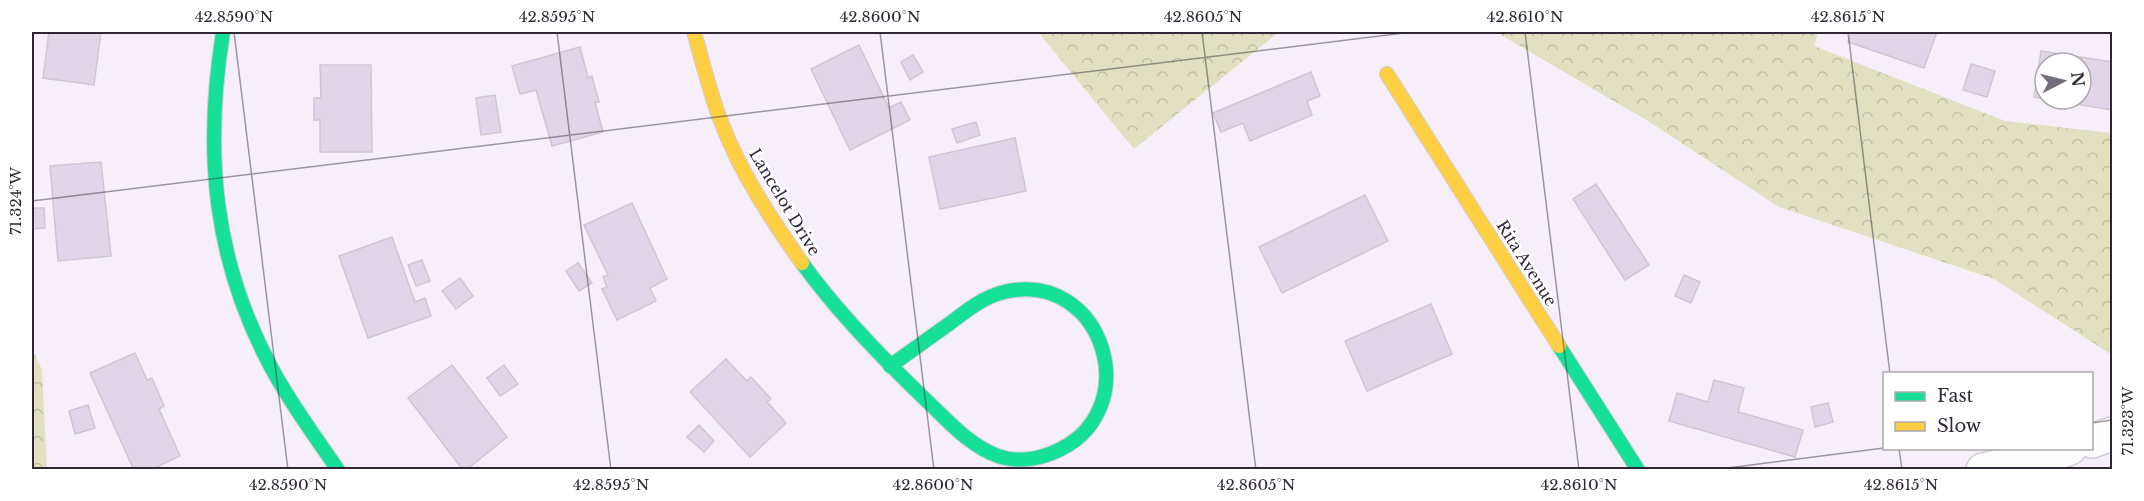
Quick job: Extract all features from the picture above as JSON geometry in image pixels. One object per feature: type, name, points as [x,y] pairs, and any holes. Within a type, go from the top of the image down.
[{"type":"street","points":[[223,32],[213,117],[214,176],[238,292],[263,352],[291,402],[338,470]]},
{"type":"street","name":"Lancelot Drive","points":[[694,32],[718,116],[739,160],[789,248],[843,315],[890,366],[968,439],[1000,456],[1017,459],[1035,459],[1069,446],[1083,435],[1095,420],[1107,386],[1108,368],[1097,333],[1087,319],[1060,298],[1043,292],[1027,290],[1010,291],[978,303],[890,366]]},
{"type":"street","name":"Rita Avenue","points":[[1387,74],[1638,470]]},
{"type":"street","points":[[2093,440],[2112,434]]},
{"type":"street","points":[[1983,470],[2045,457],[2064,450]]},
{"type":"green space","points":[[1038,32],[1279,32],[1134,149]]},
{"type":"green space","points":[[1496,32],[1818,32],[1814,46],[2005,121],[2112,133],[2112,355],[1994,279],[1779,207],[1648,121]]},
{"type":"green space","points":[[32,348],[42,370],[47,469],[32,469]]},
{"type":"building","points":[[49,32],[101,32],[94,85],[43,78]]},
{"type":"building","points":[[1852,32],[1937,32],[1924,68],[1848,42]]},
{"type":"building","points":[[859,45],[889,108],[901,102],[910,120],[850,150],[811,69]]},
{"type":"building","points":[[580,47],[588,78],[592,76],[599,102],[595,102],[603,132],[552,146],[536,90],[520,94],[512,66]]},
{"type":"building","points":[[913,55],[923,72],[910,80],[901,62]]},
{"type":"building","points":[[2093,59],[2112,62],[2112,110],[2093,107]]},
{"type":"building","points":[[1971,64],[1995,71],[1987,97],[1963,90]]},
{"type":"building","points":[[320,65],[371,65],[372,152],[320,152],[320,120],[314,120],[314,98],[321,98]]},
{"type":"building","points":[[1311,72],[1320,96],[1307,101],[1312,115],[1250,141],[1243,123],[1221,132],[1213,113]]},
{"type":"building","points":[[495,95],[501,132],[481,135],[476,98]]},
{"type":"building","points":[[976,122],[980,135],[957,143],[952,129]]},
{"type":"building","points":[[1015,138],[1026,191],[940,209],[929,157]]},
{"type":"building","points":[[101,162],[111,256],[58,261],[50,166]]},
{"type":"building","points":[[1596,184],[1649,265],[1625,280],[1573,199]]},
{"type":"building","points":[[1365,195],[1388,241],[1282,293],[1259,247]]},
{"type":"building","points":[[632,203],[667,279],[650,288],[656,301],[617,320],[602,289],[607,287],[603,277],[608,275],[584,225]]},
{"type":"building","points":[[33,208],[44,208],[45,228],[33,229]]},
{"type":"building","points":[[392,237],[415,302],[425,298],[431,316],[368,338],[339,256]]},
{"type":"building","points":[[422,260],[430,281],[416,286],[408,265]]},
{"type":"building","points":[[578,263],[592,283],[579,291],[566,271]]},
{"type":"building","points":[[1684,275],[1700,282],[1691,303],[1675,296]]},
{"type":"building","points":[[460,278],[473,296],[456,309],[442,291]]},
{"type":"building","points":[[1431,304],[1452,354],[1367,391],[1345,341]]},
{"type":"building","points":[[135,353],[147,380],[152,378],[164,406],[159,409],[180,456],[151,470],[134,470],[90,373]]},
{"type":"building","points":[[726,359],[747,381],[751,377],[771,399],[767,402],[786,423],[750,457],[690,392]]},
{"type":"building","points":[[452,365],[507,437],[466,470],[463,470],[408,398]]},
{"type":"building","points":[[504,365],[518,384],[500,396],[487,378]]},
{"type":"building","points":[[1714,380],[1744,388],[1738,412],[1803,430],[1795,457],[1669,421],[1677,393],[1708,402]]},
{"type":"building","points":[[1828,403],[1833,422],[1815,427],[1811,407]]},
{"type":"building","points":[[88,405],[95,428],[75,434],[69,411]]},
{"type":"building","points":[[699,425],[714,441],[704,452],[687,437]]},
{"type":"traffic: fast","points":[[223,32],[214,119],[218,204],[225,245],[236,286],[271,367],[294,406],[338,470]]},
{"type":"traffic: fast","points":[[802,263],[846,317],[877,352],[894,368],[910,385],[951,425],[978,446],[998,456],[1018,460],[1039,457],[1052,453],[1082,434],[1100,408],[1106,379],[1102,349],[1089,322],[1068,302],[1039,290],[1004,292],[989,297],[968,309],[949,324],[934,334],[905,356],[897,361],[890,366]]},
{"type":"traffic: fast","points":[[1559,346],[1638,470]]},
{"type":"traffic: slow","points":[[694,32],[714,101],[738,161],[802,263]]},
{"type":"traffic: slow","points":[[1387,74],[1559,346]]}]
